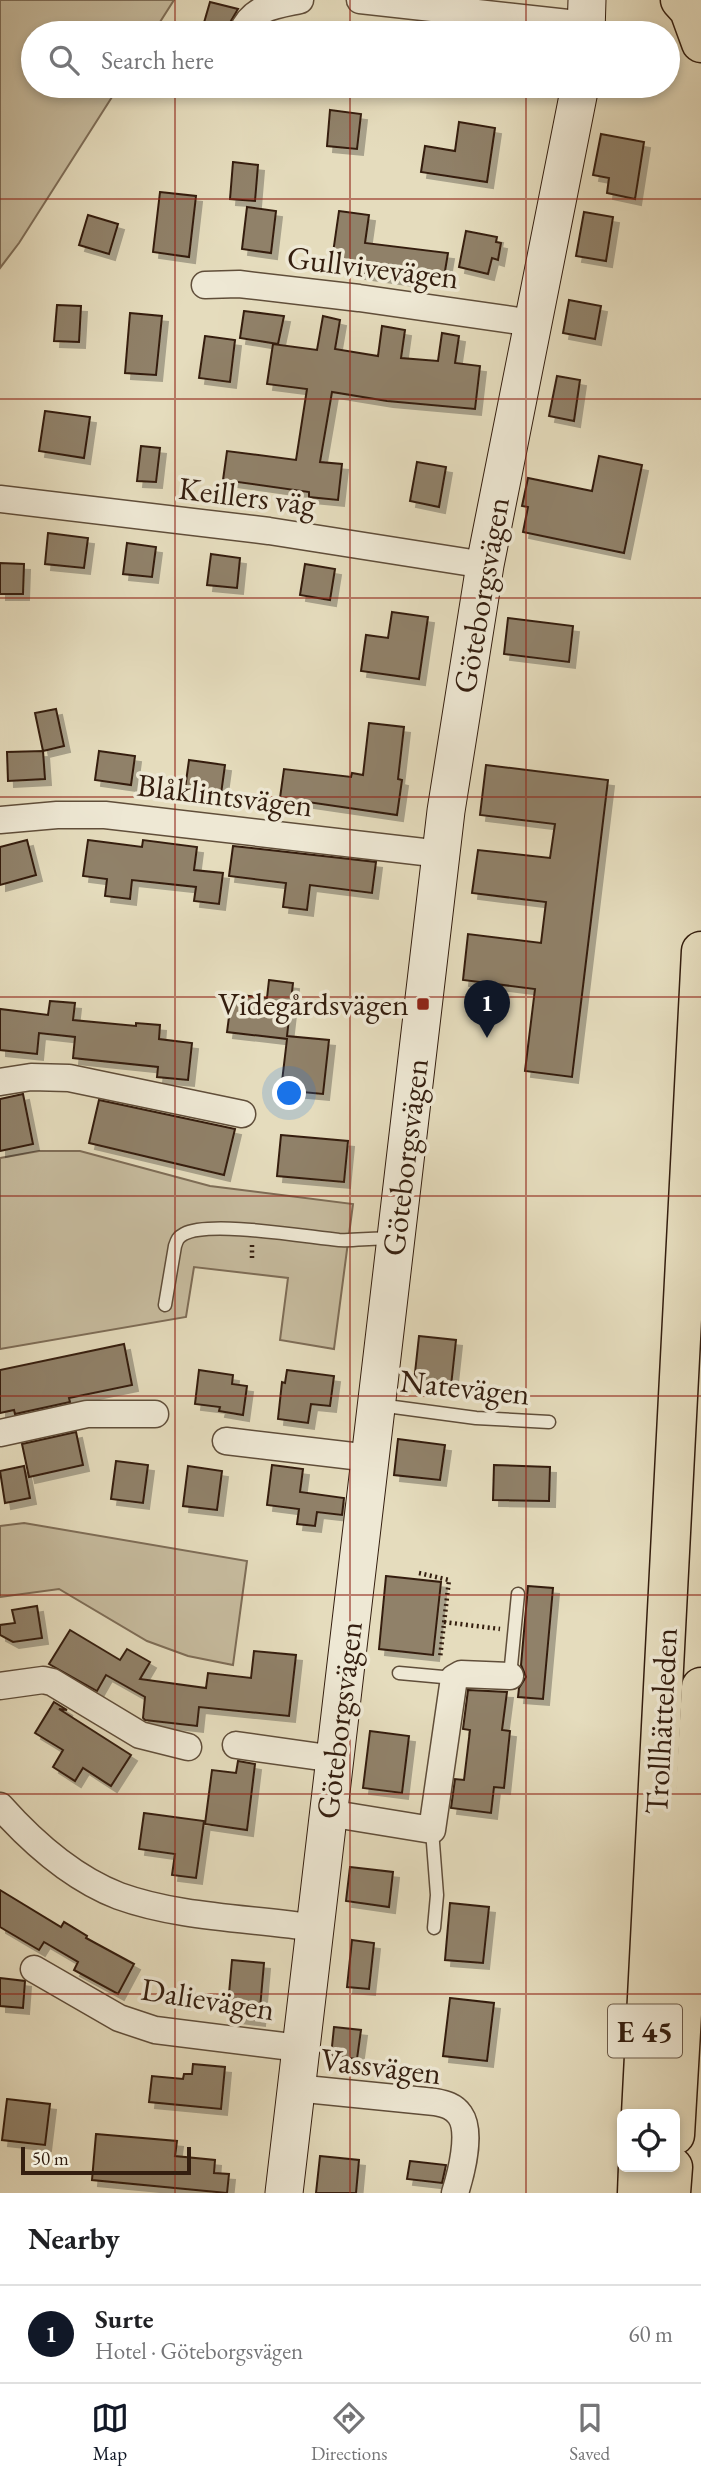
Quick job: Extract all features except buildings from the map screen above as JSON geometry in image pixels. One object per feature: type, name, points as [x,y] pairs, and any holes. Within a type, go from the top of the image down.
[{"type":"highway","points":[[680,0],[689,10],[701,43]]},
{"type":"highway","name":"Trollhätteleden","points":[[641,2109],[701,951]]},
{"type":"highway","name":"Trollhätteleden","points":[[676,2109],[701,1687]]},
{"type":"highway","points":[[636,2193],[638,2172]]},
{"type":"highway","points":[[671,2193],[673,2172]]},
{"type":"street","points":[[248,21],[271,5],[300,0]]},
{"type":"street","points":[[360,0],[586,19]]},
{"type":"street","name":"Göteborgsvägen","points":[[284,2193],[457,729],[485,565],[578,98]]},
{"type":"street","name":"Gullvivevägen","points":[[205,285],[239,284],[533,323]]},
{"type":"street","name":"Keillers väg","points":[[0,499],[269,531],[485,565]]},
{"type":"street","name":"Blåklintsvägen","points":[[0,820],[57,815],[105,815],[441,854]]},
{"type":"street","points":[[0,1083],[30,1077],[69,1078],[242,1114]]},
{"type":"street","points":[[0,1433],[87,1414],[155,1413]]},
{"type":"street","points":[[226,1441],[370,1458]]},
{"type":"street","points":[[328,1813],[432,1830],[446,1677],[461,1674],[510,1676]]},
{"type":"street","points":[[0,1686],[43,1680],[52,1682],[140,1735],[188,1747]]},
{"type":"street","points":[[236,1745],[335,1759]]},
{"type":"street","points":[[0,1806],[27,1836],[71,1871],[118,1895],[161,1908],[314,1928]]},
{"type":"street","name":"Dalievägen","points":[[34,1969],[119,2018],[155,2030],[300,2048]]},
{"type":"street","name":"Vassvägen","points":[[295,2088],[449,2105],[458,2112],[464,2122],[465,2134],[460,2177],[455,2193]]},
{"type":"lane","points":[[165,1306],[175,1246],[178,1238],[186,1232],[198,1229],[252,1230],[343,1240],[379,1237],[395,1240]]},
{"type":"lane","name":"Natevägen","points":[[377,1405],[476,1419],[549,1422]]},
{"type":"lane","points":[[510,1676],[518,1594]]},
{"type":"lane","points":[[399,1673],[446,1677]]},
{"type":"lane","points":[[432,1830],[437,1895],[434,1928]]},
{"type":"path","points":[[419,1573],[449,1580],[444,1622],[446,1677]]},
{"type":"path","points":[[444,1622],[514,1631]]},
{"type":"shaded area","points":[[0,0],[174,0],[161,21],[21,21],[21,98],[111,98],[19,243],[0,268]]},
{"type":"shaded area","points":[[39,1151],[80,1151],[210,1186],[353,1204],[334,1349],[280,1340],[288,1278],[194,1267],[186,1317],[0,1349],[0,1158]]},
{"type":"shaded area","points":[[24,1523],[247,1561],[233,1665],[188,1656],[147,1641],[59,1589],[0,1597],[0,1526]]},
{"type":"place","name":"Videgårdsvägen","points":[[423,1004]]},
{"type":"place","name":"Surte","points":[[487,1038]]}]
